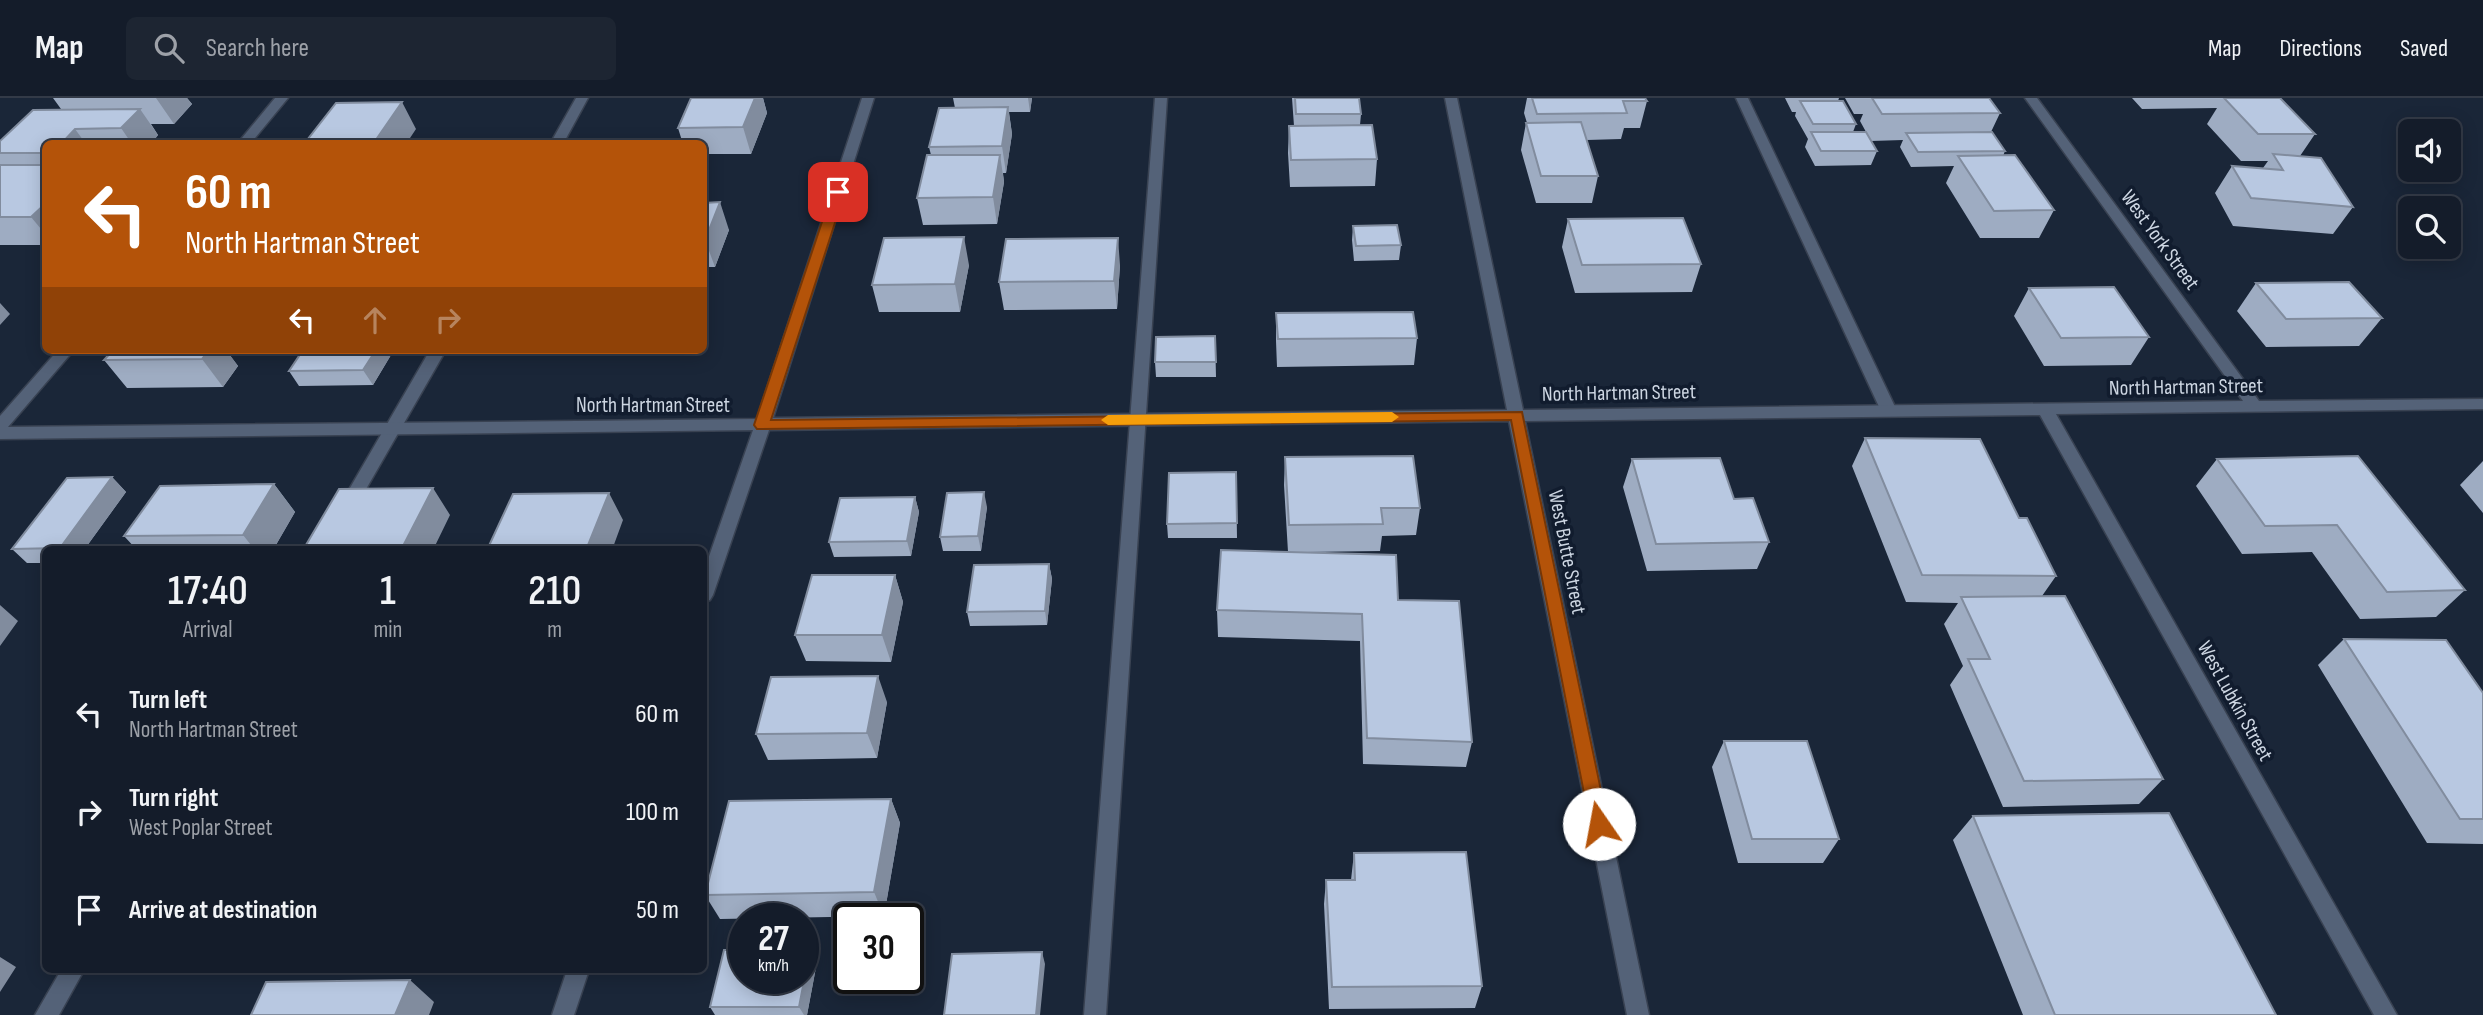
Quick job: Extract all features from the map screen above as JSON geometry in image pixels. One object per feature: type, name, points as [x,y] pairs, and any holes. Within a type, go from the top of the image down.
[{"type":"street","points":[[246,140],[282,98]]},
{"type":"street","points":[[558,140],[582,98]]},
{"type":"street","points":[[707,586],[868,98]]},
{"type":"street","points":[[1095,1015],[1161,98]]},
{"type":"street","name":"West Butte Street","points":[[1451,98],[1638,1015]]},
{"type":"street","points":[[1742,98],[1889,411]]},
{"type":"street","name":"West York Street","points":[[2031,98],[2255,407]]},
{"type":"street","points":[[0,426],[63,354]]},
{"type":"street","points":[[324,546],[436,354]]},
{"type":"street","name":"North Hartman Street","points":[[0,433],[2483,404]]},
{"type":"street","name":"West Lubkin Street","points":[[2045,409],[2386,1015]]},
{"type":"street","points":[[46,1015],[71,973]]},
{"type":"street","points":[[563,1015],[577,973]]},
{"type":"building","points":[[691,98],[755,98],[743,127],[678,128]]},
{"type":"building","points":[[1295,98],[1359,98],[1361,114],[1296,114]]},
{"type":"building","points":[[1532,98],[1645,98],[1647,101],[1623,101],[1627,113],[1537,114]]},
{"type":"building","points":[[1872,98],[1989,98],[2000,113],[1882,114]]},
{"type":"building","points":[[2224,98],[2280,98],[2315,134],[2258,134]]},
{"type":"building","points":[[1800,101],[1843,101],[1856,124],[1813,124]]},
{"type":"building","points":[[402,102],[376,140],[307,140],[336,103]]},
{"type":"building","points":[[1008,107],[1002,146],[929,147],[939,108]]},
{"type":"building","points":[[140,109],[121,128],[75,129],[65,140],[42,140],[42,153],[0,153],[0,141],[33,110]]},
{"type":"building","points":[[1581,122],[1598,176],[1541,176],[1526,123]]},
{"type":"building","points":[[1372,125],[1377,159],[1291,160],[1289,126]]},
{"type":"building","points":[[1811,132],[1866,132],[1877,151],[1821,151]]},
{"type":"building","points":[[1992,132],[2005,151],[1918,152],[1906,133]]},
{"type":"building","points":[[2273,154],[2321,158],[2353,207],[2251,198],[2232,166],[2283,170]]},
{"type":"building","points":[[927,155],[1000,155],[993,197],[917,198]]},
{"type":"building","points":[[2015,155],[2054,210],[1994,211],[1958,156]]},
{"type":"building","points":[[0,165],[42,165],[42,207],[31,217],[0,217]]},
{"type":"building","points":[[720,202],[707,235],[707,203]]},
{"type":"building","points":[[1683,218],[1701,264],[1582,265],[1568,219]]},
{"type":"building","points":[[1397,225],[1401,245],[1356,246],[1353,226]]},
{"type":"building","points":[[964,237],[955,284],[872,285],[884,238]]},
{"type":"building","points":[[1118,238],[1114,281],[999,282],[1006,239]]},
{"type":"building","points":[[2349,282],[2382,318],[2286,319],[2256,283]]},
{"type":"building","points":[[2114,287],[2149,337],[2061,338],[2029,288]]},
{"type":"building","points":[[1413,312],[1417,338],[1278,339],[1276,313]]},
{"type":"building","points":[[1215,336],[1216,362],[1155,362],[1156,337]]},
{"type":"building","points":[[109,354],[206,354],[202,359],[104,360]]},
{"type":"building","points":[[300,354],[373,354],[363,370],[289,371]]},
{"type":"building","points":[[1865,438],[1980,439],[2019,518],[2027,518],[2056,576],[1922,575]]},
{"type":"building","points":[[1413,456],[1420,508],[1381,508],[1383,524],[1289,525],[1285,457]]},
{"type":"building","points":[[2358,456],[2465,590],[2387,592],[2337,525],[2265,526],[2217,459]]},
{"type":"building","points":[[1720,458],[1734,499],[1753,498],[1769,542],[1656,544],[1632,459]]},
{"type":"building","points":[[1236,472],[1237,523],[1167,524],[1169,473]]},
{"type":"building","points":[[112,477],[61,546],[12,549],[67,478]]},
{"type":"building","points":[[274,484],[243,535],[124,536],[160,486]]},
{"type":"building","points":[[433,488],[403,546],[305,546],[339,489]]},
{"type":"building","points":[[984,492],[978,536],[940,537],[947,493]]},
{"type":"building","points":[[609,493],[588,546],[489,546],[513,494]]},
{"type":"building","points":[[915,497],[907,541],[829,542],[840,498]]},
{"type":"building","points":[[1221,550],[1396,555],[1398,600],[1459,601],[1472,742],[1367,738],[1362,614],[1217,610]]},
{"type":"building","points":[[1049,564],[1045,611],[967,612],[974,565]]},
{"type":"building","points":[[812,575],[895,575],[882,635],[795,635]]},
{"type":"building","points":[[2065,596],[2163,779],[2024,781],[1968,659],[1990,659],[1961,597]]},
{"type":"building","points":[[2344,639],[2446,640],[2483,693],[2483,819],[2460,819]]},
{"type":"building","points":[[878,676],[867,733],[756,734],[771,677]]},
{"type":"building","points":[[1724,741],[1807,741],[1839,839],[1752,839]]},
{"type":"building","points":[[891,799],[874,892],[707,895],[729,801]]},
{"type":"building","points":[[2169,813],[2276,1015],[2055,1015],[1973,816]]},
{"type":"building","points":[[1466,852],[1482,986],[1332,987],[1326,880],[1355,880],[1354,853]]},
{"type":"building","points":[[724,950],[728,950],[728,994],[802,994],[799,1007],[710,1007]]},
{"type":"building","points":[[1042,952],[1036,1015],[944,1015],[952,954]]},
{"type":"building","points":[[410,980],[395,1015],[251,1015],[266,982]]},
{"type":"slow traffic","points":[[1108,420],[1392,417]]},
{"type":"route","points":[[838,192],[762,425],[1517,415],[1599,824]]}]
